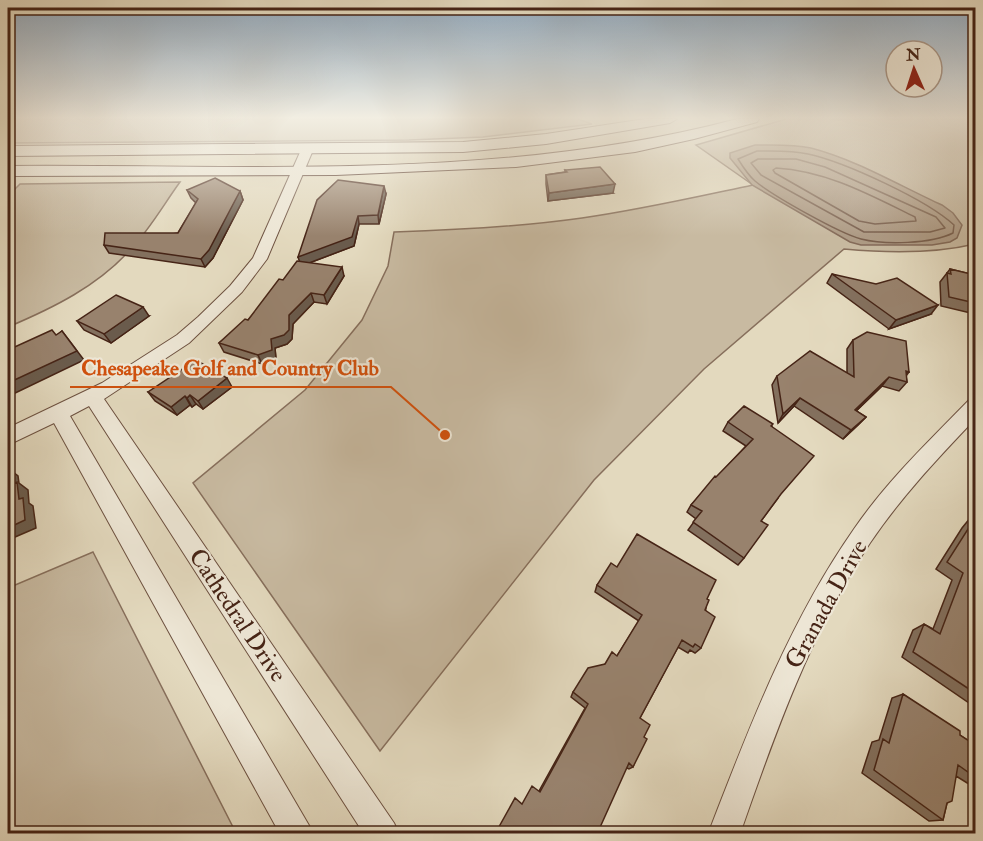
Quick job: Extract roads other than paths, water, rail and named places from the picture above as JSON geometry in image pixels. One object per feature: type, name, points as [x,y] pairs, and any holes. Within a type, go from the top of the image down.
[{"type":"street","points":[[8,437],[93,397],[183,339],[237,289],[260,259],[304,158]]},
{"type":"street","points":[[8,171],[416,169],[555,158]]},
{"type":"street","name":"Cathedral Drive","points":[[93,397],[383,834]]},
{"type":"street","name":"Granada Drive","points":[[724,834],[767,717],[816,612],[862,536],[908,476],[975,405]]},
{"type":"street","points":[[59,414],[298,834]]},
{"type":"water","points":[[730,158],[842,158],[942,205],[953,213],[962,225],[957,238],[950,242],[932,245],[861,245],[850,242],[752,185]]},
{"type":"place","name":"Chesapeake Golf and Country Club","points":[[445,435]]}]
